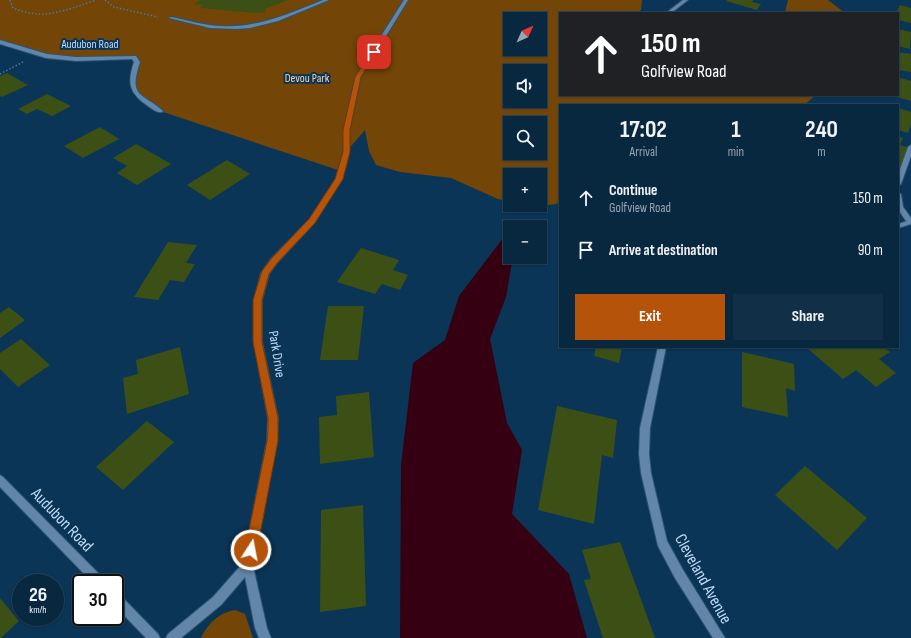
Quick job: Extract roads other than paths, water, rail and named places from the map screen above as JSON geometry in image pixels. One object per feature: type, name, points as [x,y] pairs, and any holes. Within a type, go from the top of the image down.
[{"type":"street","points":[[171,18],[221,28],[240,27],[276,21],[327,0]]},
{"type":"street","name":"Park Drive","points":[[265,638],[261,628],[248,566],[273,433],[273,418],[258,342],[258,300],[265,273],[274,261],[312,221],[339,179],[346,152],[347,130],[358,77],[406,0]]},
{"type":"street","points":[[669,12],[686,0]]},
{"type":"street","name":"Audubon Road","points":[[0,42],[39,54],[76,59],[134,57],[137,62],[131,84],[146,102],[160,111]]},
{"type":"street","points":[[899,181],[911,147]]},
{"type":"street","points":[[899,200],[900,206],[910,222],[899,226]]},
{"type":"street","name":"Cleveland Avenue","points":[[662,348],[645,428],[644,454],[646,473],[662,542],[679,574],[718,638]]},
{"type":"street","name":"Audubon Road","points":[[0,480],[91,574]]},
{"type":"street","points":[[172,638],[217,601],[248,566]]},
{"type":"street","points":[[124,607],[154,638]]},
{"type":"park label","name":"Devou Park","points":[[307,78]]}]
